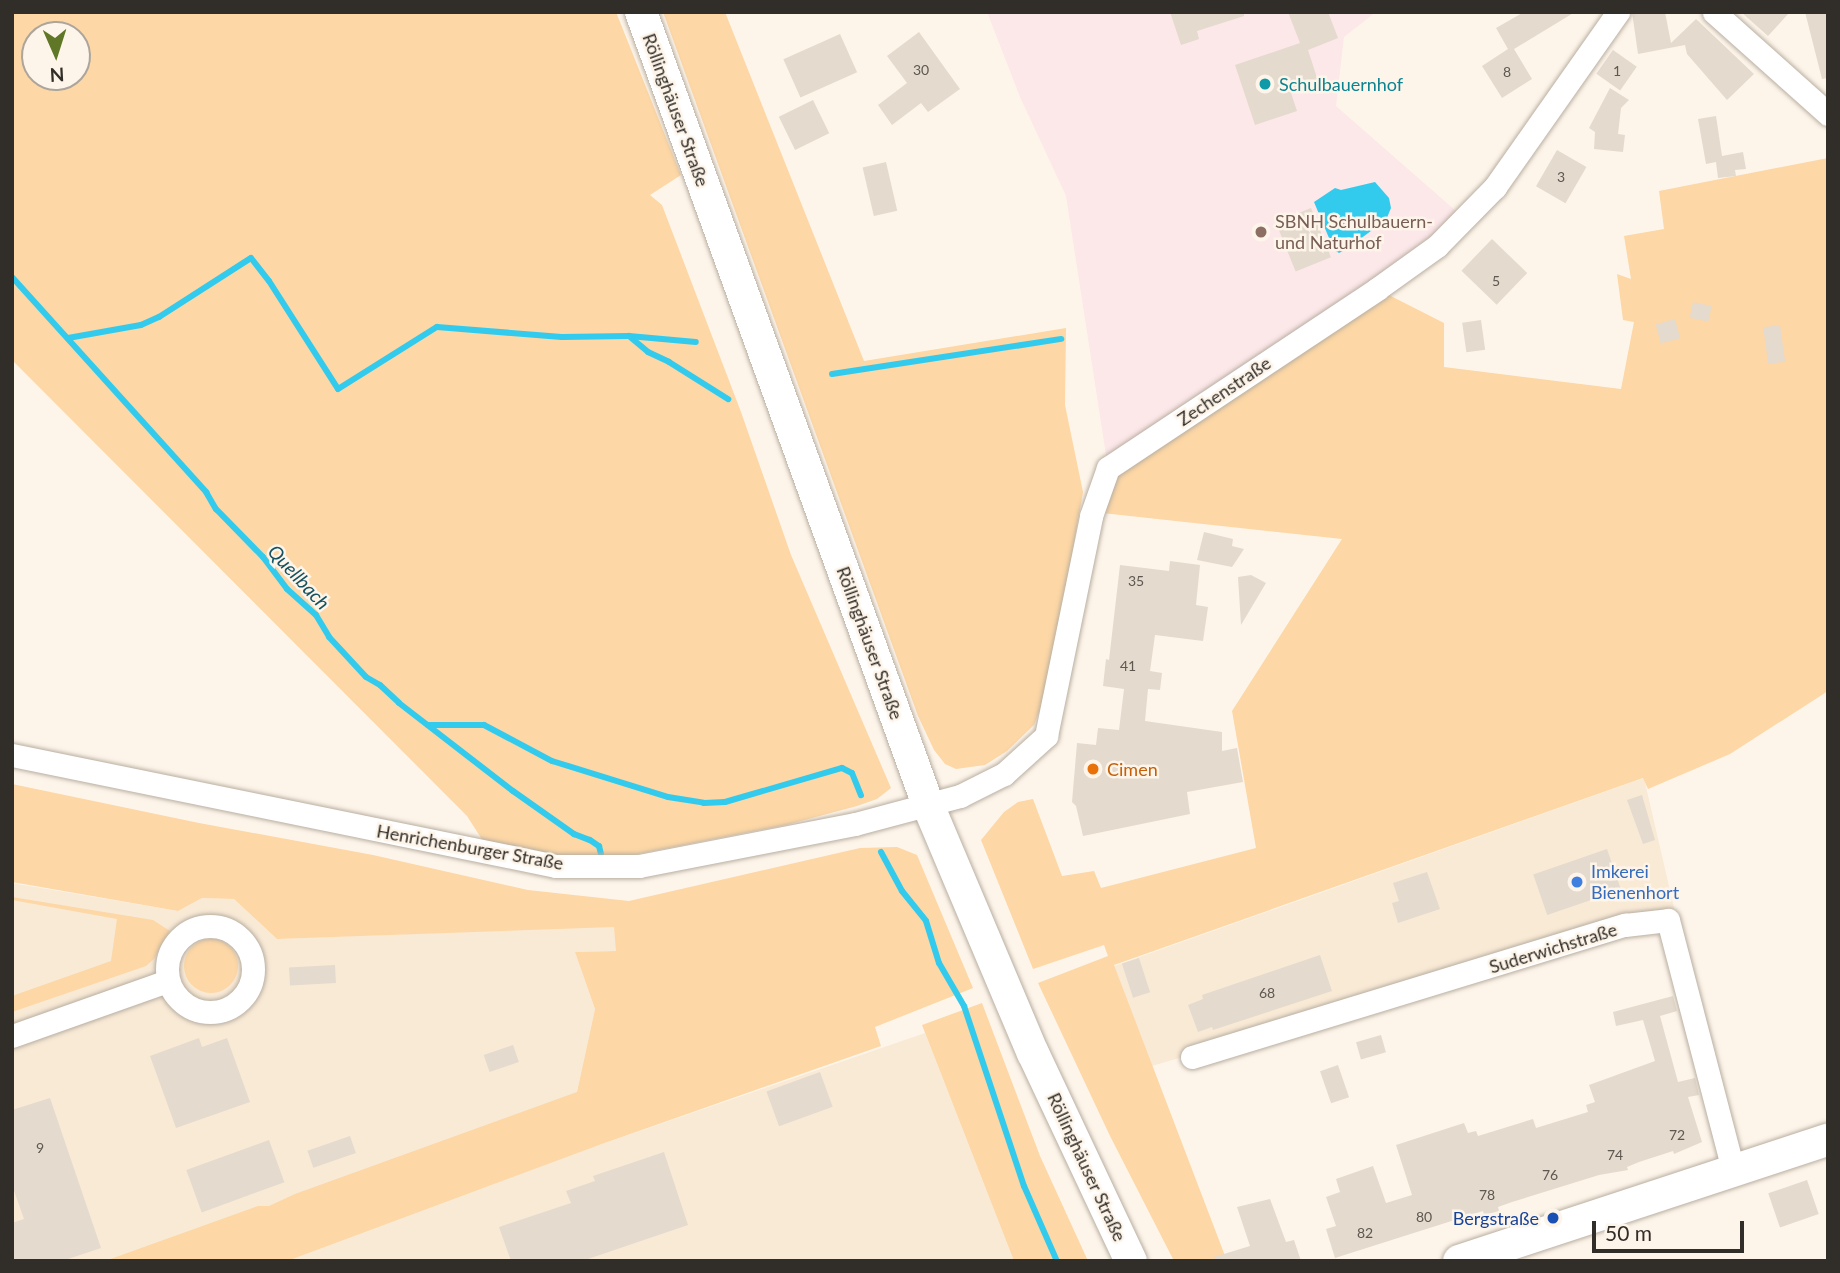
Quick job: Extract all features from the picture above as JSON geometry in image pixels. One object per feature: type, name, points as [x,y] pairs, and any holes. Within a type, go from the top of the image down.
[{"type":"main road","name":"Röllinghäuser Straße","points":[[641,12],[928,805],[1033,1052],[1131,1261]]},
{"type":"main road","points":[[1459,1261],[1828,1140]]},
{"type":"street","name":"Zechenstraße","points":[[928,805],[960,796],[1004,774],[1046,736],[1091,516],[1108,468],[1437,246],[1495,187],[1618,12]]},
{"type":"street","points":[[1714,12],[1828,114]]},
{"type":"street","name":"Henrichenburger Straße","points":[[12,755],[556,866],[639,866],[855,824],[928,805]]},
{"type":"street","name":"Suderwichstraße","points":[[1192,1057],[1625,925],[1668,920],[1672,926],[1733,1170]]},
{"type":"street","points":[[12,1036],[167,981]]},
{"type":"shaded area","points":[[12,12],[616,12],[681,175],[650,195],[662,205],[741,412],[791,555],[891,788],[877,799],[786,825],[628,856],[569,859],[483,841],[467,816],[12,360]]},
{"type":"shaded area","points":[[663,12],[725,12],[864,361],[1066,328],[1065,405],[1083,492],[1049,686],[1034,725],[1007,751],[985,765],[956,769],[945,764],[934,750],[918,716]]},
{"type":"shaded area","name":"SBNH Schulbauern- und Naturhof","points":[[987,12],[1376,12],[1344,37],[1336,106],[1464,218],[1108,468],[1066,196],[1020,97]]},
{"type":"shaded area","points":[[1828,158],[1828,691],[1730,754],[1648,789],[1643,778],[1114,965],[1227,1261],[1174,1261],[1110,1136],[1038,983],[1108,956],[1104,945],[1033,969],[981,840],[1004,812],[1018,802],[1033,799],[1062,876],[1094,871],[1101,888],[1256,848],[1232,711],[1342,539],[1093,512],[1108,468],[1377,289],[1444,323],[1444,367],[1621,389],[1634,322],[1623,320],[1617,274],[1631,279],[1624,236],[1664,229],[1659,191]]},
{"type":"shaded area","points":[[1644,778],[1675,912],[1152,1066],[1114,966]]},
{"type":"shaded area","points":[[12,784],[199,823],[373,855],[528,890],[629,901],[860,848],[897,847],[917,855],[973,988],[875,1027],[881,1046],[599,1145],[287,1261],[105,1261],[258,1206],[269,1206],[295,1194],[577,1092],[595,1009],[575,952],[616,951],[614,927],[277,939],[234,899],[202,898],[178,911],[12,882]]},
{"type":"shaded area","points":[[12,883],[178,911],[202,898],[234,899],[277,939],[614,926],[617,951],[575,952],[595,1009],[577,1092],[599,1145],[925,1033],[1014,1261],[12,1261]]},
{"type":"shaded area","points":[[12,897],[153,920],[170,931],[154,959],[146,966],[12,1012],[12,996],[111,961],[117,919],[12,900]]},
{"type":"shaded area","points":[[211,939],[230,947],[238,966],[230,985],[211,993],[192,985],[184,966],[192,947]]},
{"type":"shaded area","points":[[982,1003],[1040,1156],[1088,1261],[1014,1261],[922,1025]]},
{"type":"water","points":[[1375,182],[1389,198],[1391,208],[1386,220],[1339,253],[1334,250],[1314,202],[1335,188],[1341,190]]},
{"type":"building","points":[[1170,12],[1244,12],[1244,16],[1197,31],[1199,39],[1181,45]]},
{"type":"building","points":[[1288,12],[1328,12],[1338,38],[1308,50],[1319,84],[1291,93],[1297,111],[1255,125],[1235,65],[1300,43]]},
{"type":"building","points":[[1524,12],[1575,12],[1514,49],[1532,79],[1502,98],[1482,66],[1508,49],[1496,28]]},
{"type":"building","points":[[1632,12],[1665,12],[1671,43],[1696,19],[1754,74],[1727,100],[1687,54],[1685,45],[1638,54]]},
{"type":"building","points":[[1741,12],[1790,12],[1768,36]]},
{"type":"building","points":[[1805,12],[1828,12],[1828,78],[1822,79]]},
{"type":"building","points":[[919,32],[960,89],[928,112],[921,103],[892,125],[878,105],[907,83],[887,56]]},
{"type":"building","points":[[840,34],[857,72],[800,98],[783,59]]},
{"type":"building","points":[[1613,50],[1637,67],[1620,90],[1596,74]]},
{"type":"building","points":[[1610,88],[1629,100],[1621,108],[1618,134],[1625,135],[1623,152],[1594,149],[1595,132],[1589,128]]},
{"type":"building","points":[[813,100],[829,133],[795,150],[779,117]]},
{"type":"building","points":[[1716,116],[1722,156],[1743,152],[1746,169],[1735,170],[1736,176],[1718,178],[1716,162],[1706,164],[1698,119]]},
{"type":"building","points":[[1557,150],[1586,167],[1565,203],[1536,186]]},
{"type":"building","points":[[886,162],[897,211],[874,216],[863,167]]},
{"type":"building","points":[[1311,208],[1331,257],[1296,271],[1276,222]]},
{"type":"building","points":[[1492,239],[1527,273],[1497,305],[1461,271]]},
{"type":"building","points":[[1693,302],[1712,306],[1708,322],[1690,318]]},
{"type":"building","points":[[1675,319],[1680,338],[1661,343],[1656,324]]},
{"type":"building","points":[[1481,320],[1485,350],[1466,352],[1462,323]]},
{"type":"building","points":[[1780,325],[1785,362],[1768,364],[1763,327]]},
{"type":"building","points":[[1204,532],[1233,539],[1232,546],[1244,549],[1232,567],[1197,560]]},
{"type":"building","points":[[1170,561],[1200,565],[1196,605],[1208,607],[1203,641],[1155,635],[1150,671],[1162,673],[1160,690],[1148,689],[1145,721],[1222,732],[1222,751],[1237,748],[1243,782],[1187,792],[1190,814],[1083,836],[1076,806],[1072,802],[1077,743],[1096,745],[1098,728],[1119,730],[1124,689],[1103,686],[1106,659],[1109,660],[1120,565],[1169,571]]},
{"type":"building","points":[[1251,575],[1266,583],[1241,625],[1238,577]]},
{"type":"building","points":[[1642,795],[1655,840],[1643,844],[1627,800]]},
{"type":"building","name":"Imkerei Bienenhort","points":[[1607,849],[1621,890],[1547,915],[1533,874]]},
{"type":"building","points":[[1427,872],[1440,909],[1398,923],[1392,903],[1399,901],[1393,883]]},
{"type":"building","points":[[1320,955],[1332,991],[1213,1030],[1212,1027],[1198,1032],[1188,1005],[1203,999],[1202,995]]},
{"type":"building","points":[[1139,958],[1150,992],[1133,998],[1122,964]]},
{"type":"building","points":[[335,965],[336,983],[290,985],[289,967]]},
{"type":"building","points":[[1673,996],[1677,1011],[1660,1016],[1678,1082],[1695,1078],[1699,1095],[1688,1097],[1702,1142],[1674,1154],[1673,1151],[1639,1162],[1627,1167],[1628,1170],[1599,1175],[1512,1202],[1498,1207],[1499,1211],[1484,1215],[1483,1211],[1335,1258],[1326,1229],[1336,1226],[1326,1197],[1340,1192],[1336,1179],[1373,1166],[1386,1203],[1412,1195],[1396,1145],[1464,1123],[1468,1133],[1476,1131],[1478,1136],[1533,1119],[1536,1128],[1588,1112],[1586,1105],[1595,1102],[1589,1085],[1655,1061],[1643,1020],[1616,1026],[1613,1012]]},
{"type":"building","points":[[1381,1035],[1386,1052],[1361,1059],[1356,1042]]},
{"type":"building","points":[[199,1038],[202,1047],[227,1038],[250,1102],[176,1128],[150,1056]]},
{"type":"building","points":[[513,1045],[519,1062],[490,1072],[484,1055]]},
{"type":"building","points":[[1338,1065],[1349,1097],[1331,1103],[1320,1071]]},
{"type":"building","points":[[820,1072],[833,1107],[779,1126],[766,1091]]},
{"type":"building","points":[[50,1098],[101,1248],[62,1261],[12,1261],[12,1223],[24,1219],[12,1185],[12,1110]]},
{"type":"building","points":[[350,1136],[356,1153],[313,1168],[307,1151]]},
{"type":"building","points":[[269,1140],[284,1182],[202,1212],[186,1170]]},
{"type":"building","points":[[664,1152],[688,1225],[582,1261],[511,1261],[499,1227],[571,1203],[566,1191],[595,1181],[593,1176]]},
{"type":"building","points":[[1807,1180],[1819,1214],[1780,1227],[1768,1193]]},
{"type":"building","points":[[1270,1199],[1286,1242],[1294,1240],[1301,1261],[1215,1261],[1214,1257],[1250,1246],[1237,1207]]},
{"type":"waterway","points":[[68,338],[141,325],[159,317],[251,258],[269,281],[338,389],[437,327],[562,337],[629,336],[648,352],[728,399]]},
{"type":"waterway","name":"Quellbach","points":[[12,277],[206,492],[216,509],[263,557],[287,589],[316,615],[329,637],[366,677],[380,685],[399,703],[513,791],[574,834],[599,846],[601,854]]},
{"type":"waterway","points":[[629,336],[696,342]]},
{"type":"waterway","points":[[832,374],[1061,339]]},
{"type":"waterway","points":[[428,725],[484,725],[552,761],[668,797],[704,803],[725,802],[842,768],[852,773],[861,795]]},
{"type":"waterway","points":[[881,852],[902,891],[926,921],[939,963],[964,1006],[1024,1186],[1057,1261]]},
{"type":"place","name":"Schulbauernhof","points":[[1265,84]]},
{"type":"place","name":"SBNH Schulbauern- und Naturhof","points":[[1261,232]]},
{"type":"place","name":"Cimen","points":[[1093,769]]},
{"type":"place","name":"Imkerei Bienenhort","points":[[1577,882]]},
{"type":"place","name":"Bergstraße","points":[[1553,1218]]}]
